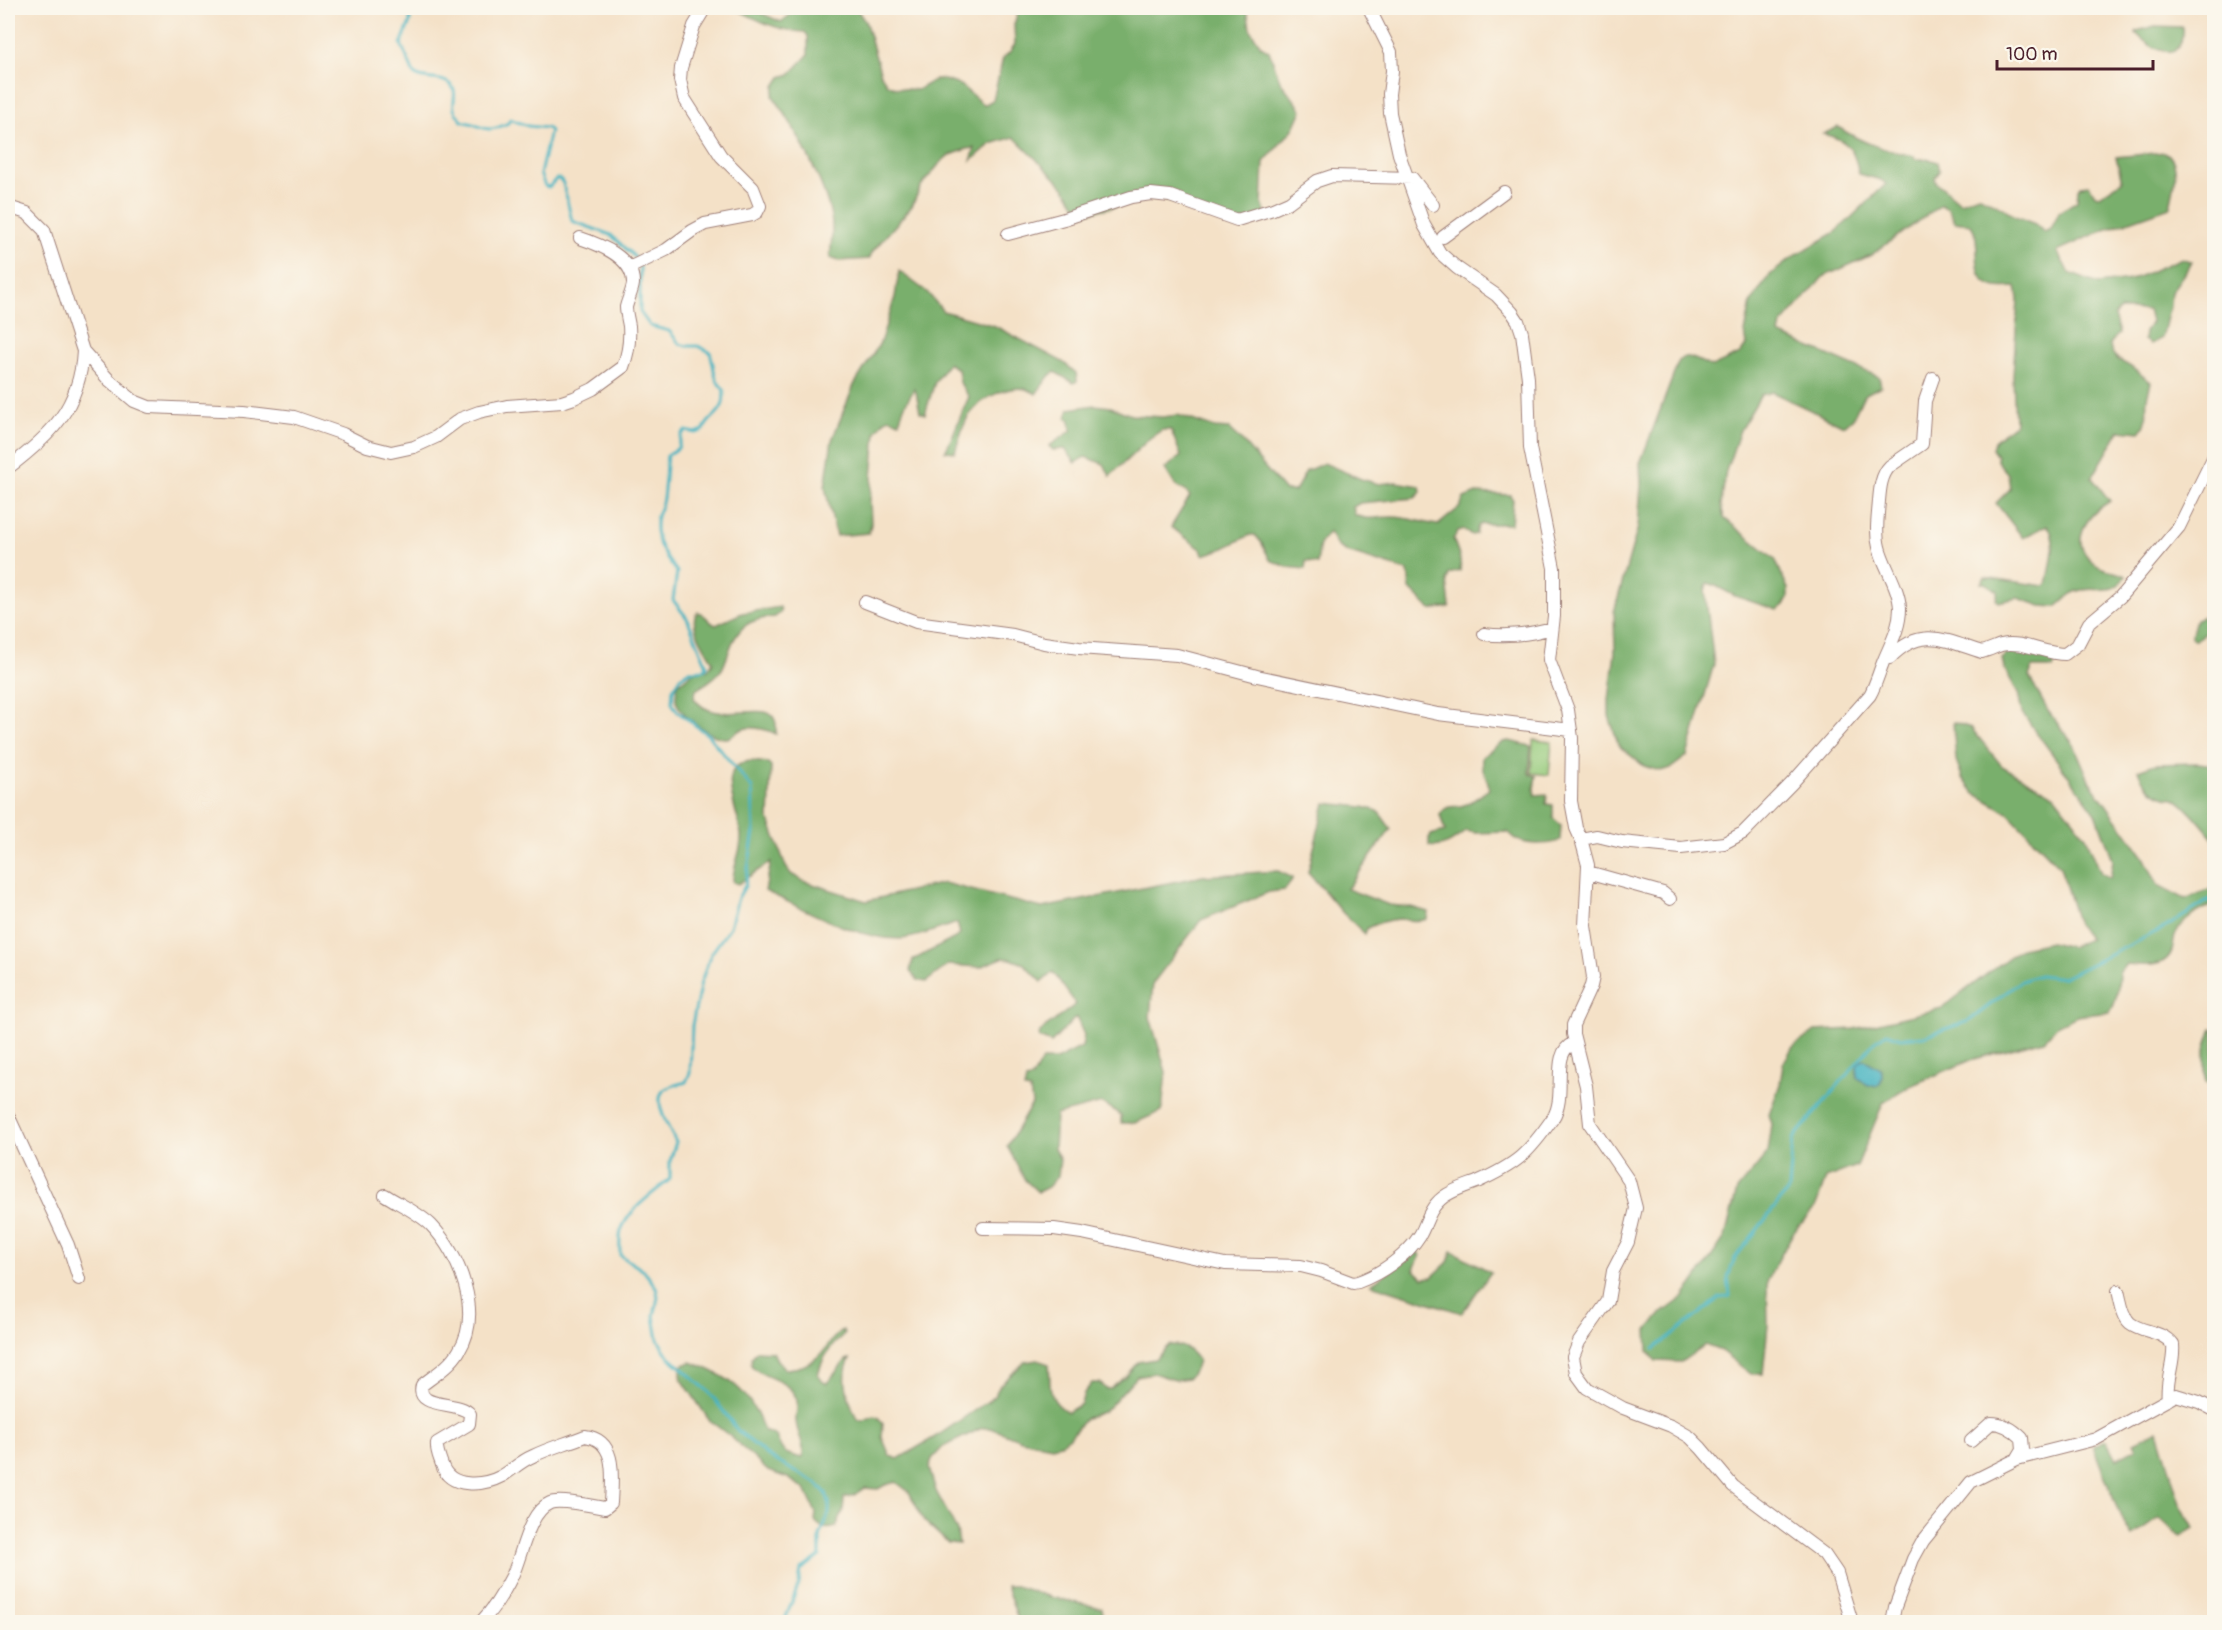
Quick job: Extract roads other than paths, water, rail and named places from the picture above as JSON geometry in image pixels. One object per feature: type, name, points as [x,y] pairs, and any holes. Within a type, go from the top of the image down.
[{"type":"street","points":[[83,351],[109,380],[134,401],[149,407],[244,411],[294,417],[344,434],[374,448],[391,452],[436,437],[460,419],[478,412],[507,406],[562,402],[593,389],[623,367],[629,326],[626,308],[633,286],[632,275],[636,265],[666,250],[699,227],[752,215],[760,206],[753,188],[721,156],[684,98],[680,80],[681,68],[694,26],[705,8]]},
{"type":"street","points":[[1369,8],[1391,52],[1390,113],[1406,176],[1424,225],[1440,253],[1457,268],[1496,295],[1512,312],[1518,321],[1528,378],[1530,448],[1554,568],[1550,660],[1568,710],[1571,730],[1571,801],[1588,872],[1585,926],[1593,977],[1573,1025],[1574,1043],[1586,1086],[1590,1124],[1629,1181],[1636,1208],[1628,1242],[1613,1271],[1608,1301],[1579,1342],[1573,1357],[1576,1372],[1587,1388],[1623,1408],[1671,1426],[1690,1437],[1733,1486],[1824,1554],[1837,1573],[1852,1623]]},
{"type":"street","points":[[1008,234],[1064,219],[1112,201],[1150,194],[1184,200],[1226,218],[1237,220],[1289,202],[1317,181],[1332,176],[1396,178],[1406,176],[1412,178],[1433,205]]},
{"type":"street","points":[[1443,237],[1504,192]]},
{"type":"street","points":[[8,207],[27,213],[44,230],[83,351],[82,369],[67,411],[38,444],[8,468]]},
{"type":"street","points":[[580,238],[636,265]]},
{"type":"street","points":[[1581,839],[1597,836],[1622,842],[1681,848],[1724,843],[1736,837],[1792,783],[1870,695],[1892,645],[1900,609],[1896,591],[1876,537],[1882,480],[1885,471],[1890,466],[1922,444],[1925,401],[1933,378]]},
{"type":"street","points":[[1880,671],[1900,647],[1924,640],[1950,640],[1982,652],[2012,644],[2048,653],[2065,654],[2078,644],[2089,623],[2120,597],[2179,527],[2214,456]]},
{"type":"street","points":[[865,602],[916,622],[1013,635],[1044,643],[1079,648],[1177,655],[1257,676],[1438,714],[1571,730]]},
{"type":"street","points":[[1484,634],[1497,636],[1531,633],[1552,628]]},
{"type":"street","points":[[1588,872],[1663,893],[1670,899]]},
{"type":"street","points":[[983,1228],[1063,1230],[1107,1237],[1203,1261],[1225,1264],[1300,1266],[1321,1270],[1353,1283],[1362,1280],[1404,1254],[1421,1234],[1436,1203],[1446,1195],[1516,1162],[1531,1148],[1557,1110],[1561,1090],[1559,1065],[1565,1049],[1574,1043]]},
{"type":"street","points":[[8,1115],[68,1245],[79,1280]]},
{"type":"street","points":[[385,1195],[430,1224],[449,1252],[468,1295],[470,1320],[465,1341],[454,1359],[422,1385],[421,1389],[422,1396],[428,1401],[463,1408],[470,1414],[470,1421],[464,1428],[437,1443],[445,1473],[449,1479],[458,1483],[481,1483],[491,1480],[500,1477],[531,1456],[585,1436],[602,1442],[610,1455],[611,1503],[605,1508],[584,1504],[550,1503],[535,1515],[512,1576],[481,1623]]},
{"type":"street","points":[[2118,1291],[2125,1315],[2130,1322],[2162,1335],[2173,1345],[2167,1386],[2168,1400]]},
{"type":"street","points":[[1892,1623],[1895,1607],[1913,1559],[1923,1541],[1971,1482],[2017,1459],[2096,1439],[2176,1395],[2214,1410]]},
{"type":"street","points":[[1971,1441],[1991,1423],[2008,1426],[2022,1438],[2023,1449],[2017,1459]]},
{"type":"water","points":[[1865,1060],[1881,1069],[1882,1079],[1877,1087],[1868,1085],[1857,1077],[1857,1066]]},
{"type":"waterway","points":[[410,8],[410,22],[401,44],[414,74],[451,85],[454,91],[454,109],[462,121],[489,129],[500,127],[508,123],[510,119],[528,126],[547,128],[550,131],[540,174],[545,186],[549,187],[556,179],[560,179],[572,221],[611,235],[639,261]]},
{"type":"waterway","points":[[640,267],[640,312],[650,326],[669,331],[680,344],[698,346],[710,352],[716,377],[724,390],[722,406],[704,430],[696,433],[686,431],[682,434],[678,448],[667,456],[663,498],[657,516],[656,532],[664,553],[677,572],[673,600],[687,618],[707,666],[704,670],[689,671],[681,677],[673,689],[672,703],[677,711],[708,735],[752,788],[754,832],[745,886],[738,898],[730,927],[711,954],[701,982],[692,1025],[690,1073],[686,1082],[667,1088],[660,1096],[661,1109],[676,1142],[670,1161],[670,1179],[642,1202],[624,1223],[621,1231],[620,1255],[644,1271],[656,1287],[658,1297],[654,1316],[658,1340],[669,1357],[710,1393],[738,1431],[769,1457],[816,1483],[826,1493],[829,1513],[820,1536],[820,1556],[801,1570],[799,1584],[786,1617],[787,1622]]},
{"type":"waterway","points":[[1654,1349],[1720,1298],[1730,1296],[1728,1277],[1735,1258],[1789,1189],[1793,1139],[1876,1040],[1887,1033],[1901,1038],[1924,1036],[1969,1021],[2021,981],[2040,975],[2063,978],[2166,927],[2214,897]]}]
